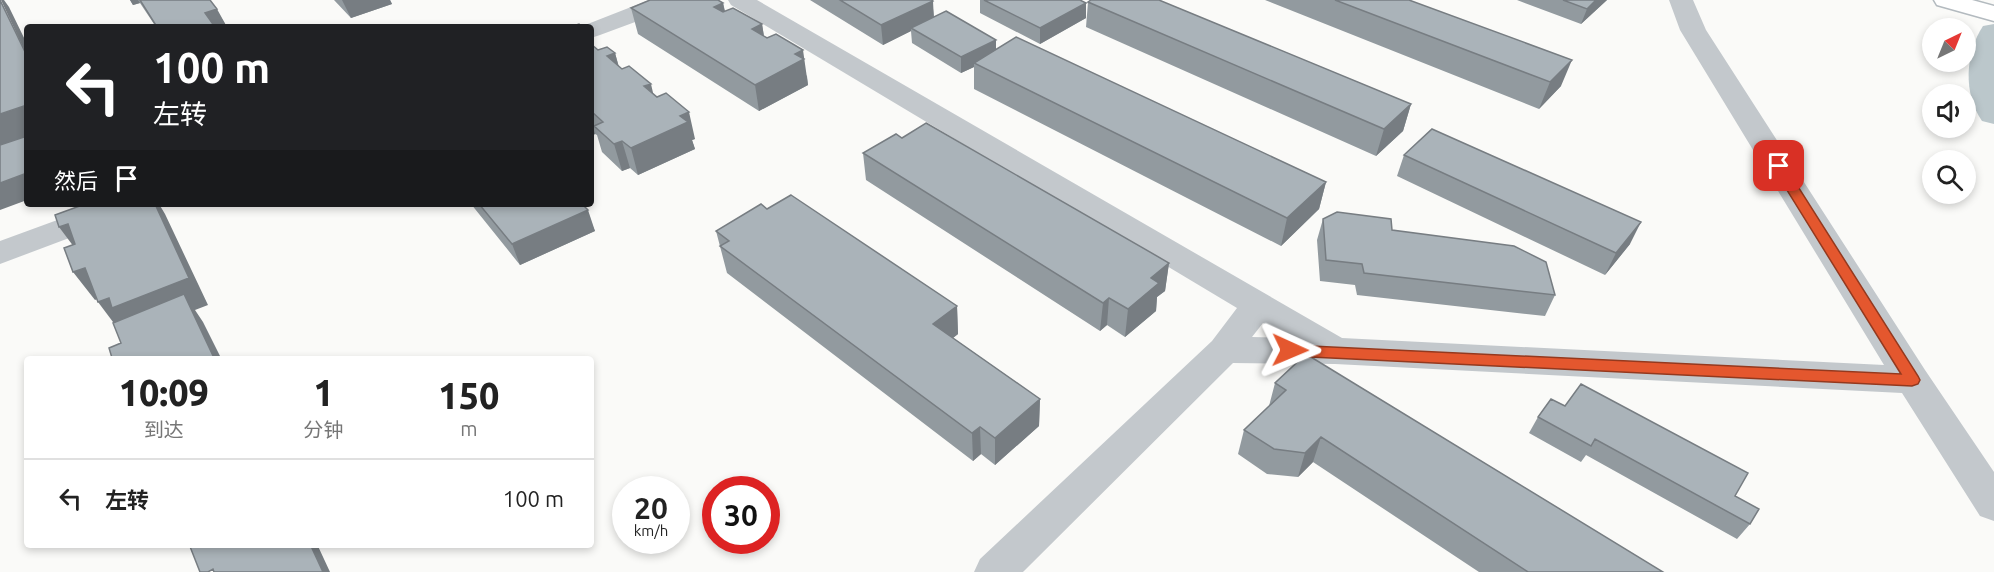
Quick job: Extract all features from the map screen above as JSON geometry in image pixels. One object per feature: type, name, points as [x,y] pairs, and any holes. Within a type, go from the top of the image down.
[{"type":"street","points":[[594,29],[672,0]]},
{"type":"street","points":[[740,0],[1335,351]]},
{"type":"street","points":[[1681,0],[1693,30],[1912,380],[1994,504]]},
{"type":"street","points":[[1946,0],[1994,14]]},
{"type":"street","points":[[0,253],[122,207]]},
{"type":"street","points":[[1006,568],[1224,350],[1258,305]]},
{"type":"street","points":[[1224,350],[1335,351],[1912,380]]},
{"type":"building","points":[[0,0],[24,50],[24,106],[0,114]]},
{"type":"building","points":[[140,0],[210,0],[217,9],[205,13],[213,24],[155,24]]},
{"type":"building","points":[[650,0],[718,0],[723,3],[714,7],[723,12],[733,8],[762,24],[752,29],[767,38],[776,34],[803,50],[795,54],[804,59],[755,85],[631,8]]},
{"type":"building","points":[[840,0],[932,0],[933,1],[881,25]]},
{"type":"building","points":[[984,0],[1080,0],[1086,3],[1040,28]]},
{"type":"building","points":[[1091,0],[1159,0],[1411,104],[1384,129],[1088,2]]},
{"type":"building","points":[[1335,0],[1409,0],[1572,60],[1550,82]]},
{"type":"building","points":[[1563,0],[1596,0],[1587,9]]},
{"type":"building","points":[[946,11],[996,40],[961,57],[911,28]]},
{"type":"building","points":[[1016,37],[1326,182],[1287,218],[974,63]]},
{"type":"building","points":[[594,47],[598,50],[607,47],[615,53],[607,56],[622,69],[629,66],[651,84],[644,86],[657,97],[666,93],[689,112],[680,116],[688,122],[631,148],[622,141],[614,144],[594,126],[603,122],[594,114]]},
{"type":"building","points":[[926,123],[1169,263],[1151,278],[1159,283],[1128,309],[1109,298],[1103,303],[863,153],[896,134],[902,138]]},
{"type":"building","points":[[1432,129],[1641,222],[1616,253],[1404,155]]},
{"type":"building","points":[[24,137],[24,174],[0,183],[0,145]]},
{"type":"building","points":[[791,195],[957,306],[933,324],[1040,399],[995,438],[980,427],[972,433],[720,246],[729,241],[716,231],[761,204],[767,209]]},
{"type":"building","points":[[77,207],[156,207],[189,278],[112,308],[109,298],[98,302],[85,268],[73,272],[64,248],[75,244],[68,224],[59,227],[55,215]]},
{"type":"building","points":[[481,207],[585,207],[588,210],[512,244]]},
{"type":"building","points":[[1337,212],[1391,219],[1392,230],[1514,246],[1546,262],[1555,295],[1364,273],[1362,264],[1326,260],[1323,219]]},
{"type":"building","points":[[184,294],[213,356],[111,356],[109,348],[121,343],[113,323]]},
{"type":"building","points":[[1306,354],[1663,572],[1528,572],[1321,437],[1305,453],[1274,449],[1244,430],[1286,390],[1275,383]]},
{"type":"building","points":[[1581,384],[1748,473],[1735,496],[1759,509],[1750,524],[1595,439],[1591,446],[1538,417],[1551,399],[1565,406]]},
{"type":"building","points":[[191,548],[312,548],[323,572],[214,572],[213,569],[200,572]]},
{"type":"waterway","points":[[1994,33],[1985,63],[1986,83],[1994,114]]},
{"type":"route","points":[[1290,350],[1912,380],[1779,166]]}]
